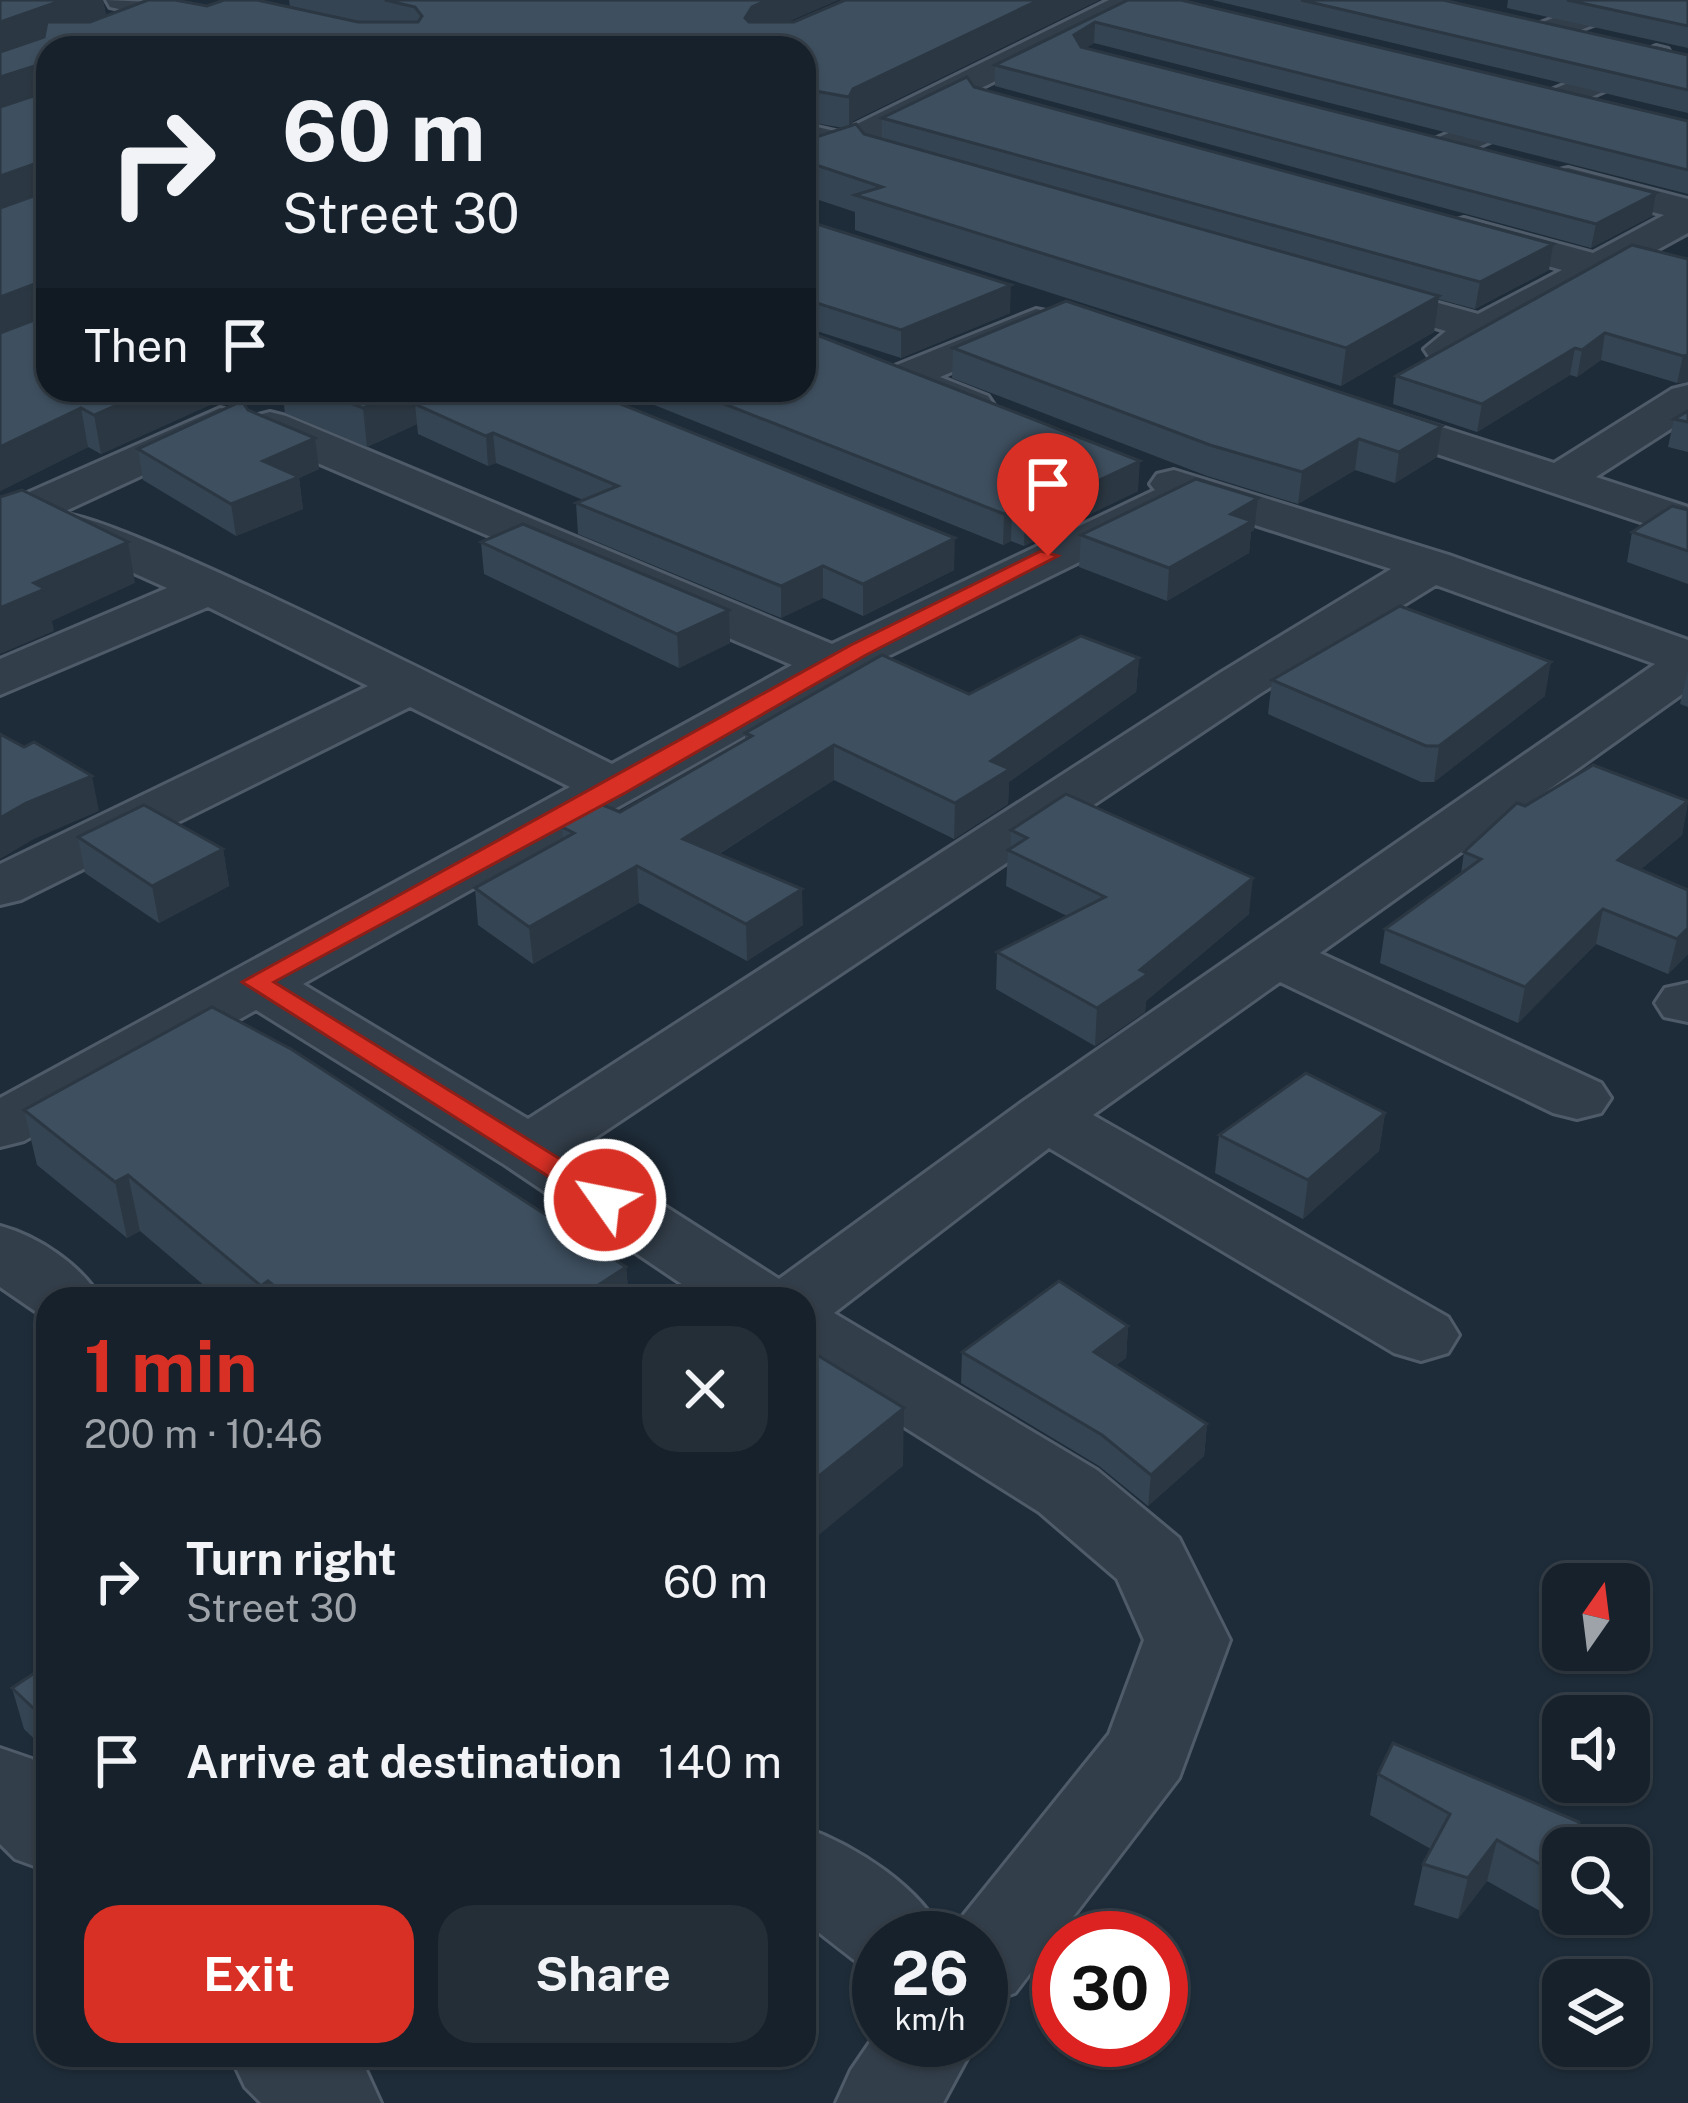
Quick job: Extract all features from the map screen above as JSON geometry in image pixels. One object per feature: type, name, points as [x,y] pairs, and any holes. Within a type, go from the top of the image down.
[{"type":"street","points":[[881,150],[1133,0]]},
{"type":"street","points":[[1629,0],[1535,29],[1672,60]]},
{"type":"street","points":[[1444,148],[1560,98],[1672,60]]},
{"type":"street","points":[[1514,86],[1624,113]]},
{"type":"street","points":[[1401,136],[1688,214]]},
{"type":"street","points":[[816,138],[843,144],[816,156]]},
{"type":"street","points":[[1688,214],[1395,379],[1334,406],[1688,523]]},
{"type":"street","points":[[1436,223],[1594,266]]},
{"type":"street","points":[[1302,277],[1480,328]]},
{"type":"street","points":[[998,290],[1072,314],[882,371],[1012,421]]},
{"type":"street","points":[[1560,480],[1688,398]]},
{"type":"street","points":[[0,523],[279,408],[835,664]]},
{"type":"street","points":[[1123,464],[1189,490],[1431,566],[1688,661]]},
{"type":"street","points":[[0,1126],[835,664],[1013,572],[1189,490]]},
{"type":"street","points":[[68,526],[617,788]]},
{"type":"street","points":[[956,548],[1013,572]]},
{"type":"street","points":[[529,1150],[1239,684],[1431,566]]},
{"type":"street","points":[[0,679],[208,589]]},
{"type":"street","points":[[816,1289],[1046,1117],[1688,661]]},
{"type":"street","points":[[0,887],[411,686]]},
{"type":"street","points":[[1275,956],[1577,1098]]},
{"type":"street","points":[[255,982],[529,1150],[739,1287]]},
{"type":"street","points":[[1046,1117],[1420,1335]]},
{"type":"street","points":[[0,1250],[48,1287]]},
{"type":"street","points":[[816,1336],[1068,1491],[1150,1560],[1187,1640],[1147,1752],[1008,1930]]},
{"type":"street","points":[[0,1785],[36,1820]]},
{"type":"street","points":[[816,1876],[862,1911]]},
{"type":"street","points":[[292,2067],[330,2103]]},
{"type":"street","points":[[887,2103],[910,2067]]},
{"type":"building","points":[[0,0],[63,0],[0,22]]},
{"type":"building","points":[[148,0],[207,6],[224,0],[257,0],[358,22],[418,22],[422,16],[415,7],[385,0],[768,0],[752,7],[745,18],[749,22],[794,22],[845,0],[1039,0],[853,89],[849,97],[816,91],[816,36],[44,36],[47,22],[90,22]]},
{"type":"building","points":[[1128,0],[1181,0],[1688,121],[1688,170],[1095,22],[1074,35],[1081,47],[1656,193],[1596,224],[995,65]]},
{"type":"building","points":[[1301,0],[1443,0],[1688,55],[1688,90]]},
{"type":"building","points":[[1567,0],[1688,0],[1688,26]]},
{"type":"building","points":[[36,40],[36,66],[0,77],[0,52]]},
{"type":"building","points":[[967,77],[974,87],[1553,244],[1480,282],[882,118]]},
{"type":"building","points":[[36,95],[36,163],[0,176],[0,107]]},
{"type":"building","points":[[856,124],[864,134],[1439,296],[1346,348],[855,195],[882,187],[816,165],[816,137]]},
{"type":"building","points":[[36,195],[36,284],[0,297],[0,208]]},
{"type":"building","points":[[816,224],[1011,285],[901,330],[816,303]]},
{"type":"building","points":[[1632,245],[1688,259],[1688,355],[1605,333],[1482,404],[1396,376]]},
{"type":"building","points":[[1066,301],[1442,426],[1399,452],[1359,439],[1302,472],[1210,445],[953,348]]},
{"type":"building","points":[[36,319],[36,402],[124,402],[94,415],[81,408],[0,447],[0,333]]},
{"type":"building","points":[[816,335],[1140,461],[1025,515],[1012,510],[1004,514],[719,402],[816,402]]},
{"type":"building","points":[[240,402],[248,410],[315,438],[263,461],[299,477],[231,504],[138,449]]},
{"type":"building","points":[[616,402],[955,538],[863,584],[823,566],[781,586],[576,503],[618,486],[415,404]]},
{"type":"building","points":[[1196,479],[1258,498],[1231,514],[1252,521],[1169,568],[1081,535]]},
{"type":"building","points":[[22,490],[128,542],[34,583],[45,589],[0,608],[0,497]]},
{"type":"building","points":[[1672,506],[1688,510],[1688,551],[1632,532]]},
{"type":"building","points":[[523,524],[729,610],[677,634],[481,542]]},
{"type":"building","points":[[1400,606],[1551,662],[1439,746],[1426,746],[1272,680]]},
{"type":"building","points":[[1081,636],[1139,658],[991,761],[1010,769],[955,803],[834,745],[683,839],[802,889],[746,924],[637,866],[529,927],[475,888],[574,833],[562,827],[576,798],[620,812],[882,655],[969,694]]},
{"type":"building","points":[[0,734],[24,747],[34,742],[92,776],[0,818]]},
{"type":"building","points":[[1593,765],[1688,801],[1618,860],[1688,890],[1688,928],[1677,939],[1603,909],[1525,987],[1385,929],[1481,859],[1464,852],[1517,803],[1525,806]]},
{"type":"building","points":[[1066,794],[1253,878],[1140,970],[1148,974],[1097,1008],[997,952],[1105,897],[1008,850],[1027,838],[1011,830]]},
{"type":"building","points":[[144,805],[223,849],[152,886],[78,837]]},
{"type":"building","points":[[212,1007],[291,1049],[626,1267],[595,1287],[275,1287],[268,1281],[261,1286],[128,1175],[115,1182],[24,1110]]},
{"type":"building","points":[[1306,1073],[1385,1113],[1308,1180],[1219,1135]]},
{"type":"building","points":[[1059,1281],[1128,1326],[1094,1352],[1207,1424],[1151,1475],[1102,1435],[962,1352]]},
{"type":"building","points":[[816,1354],[904,1408],[816,1478]]},
{"type":"building","points":[[36,1672],[36,1711],[12,1688]]},
{"type":"building","points":[[1393,1743],[1579,1822],[1579,1827],[1542,1827],[1542,1865],[1497,1840],[1468,1878],[1423,1864],[1450,1814],[1378,1774]]},
{"type":"route","points":[[605,1200],[255,982],[617,788],[859,650],[1048,556]]}]
